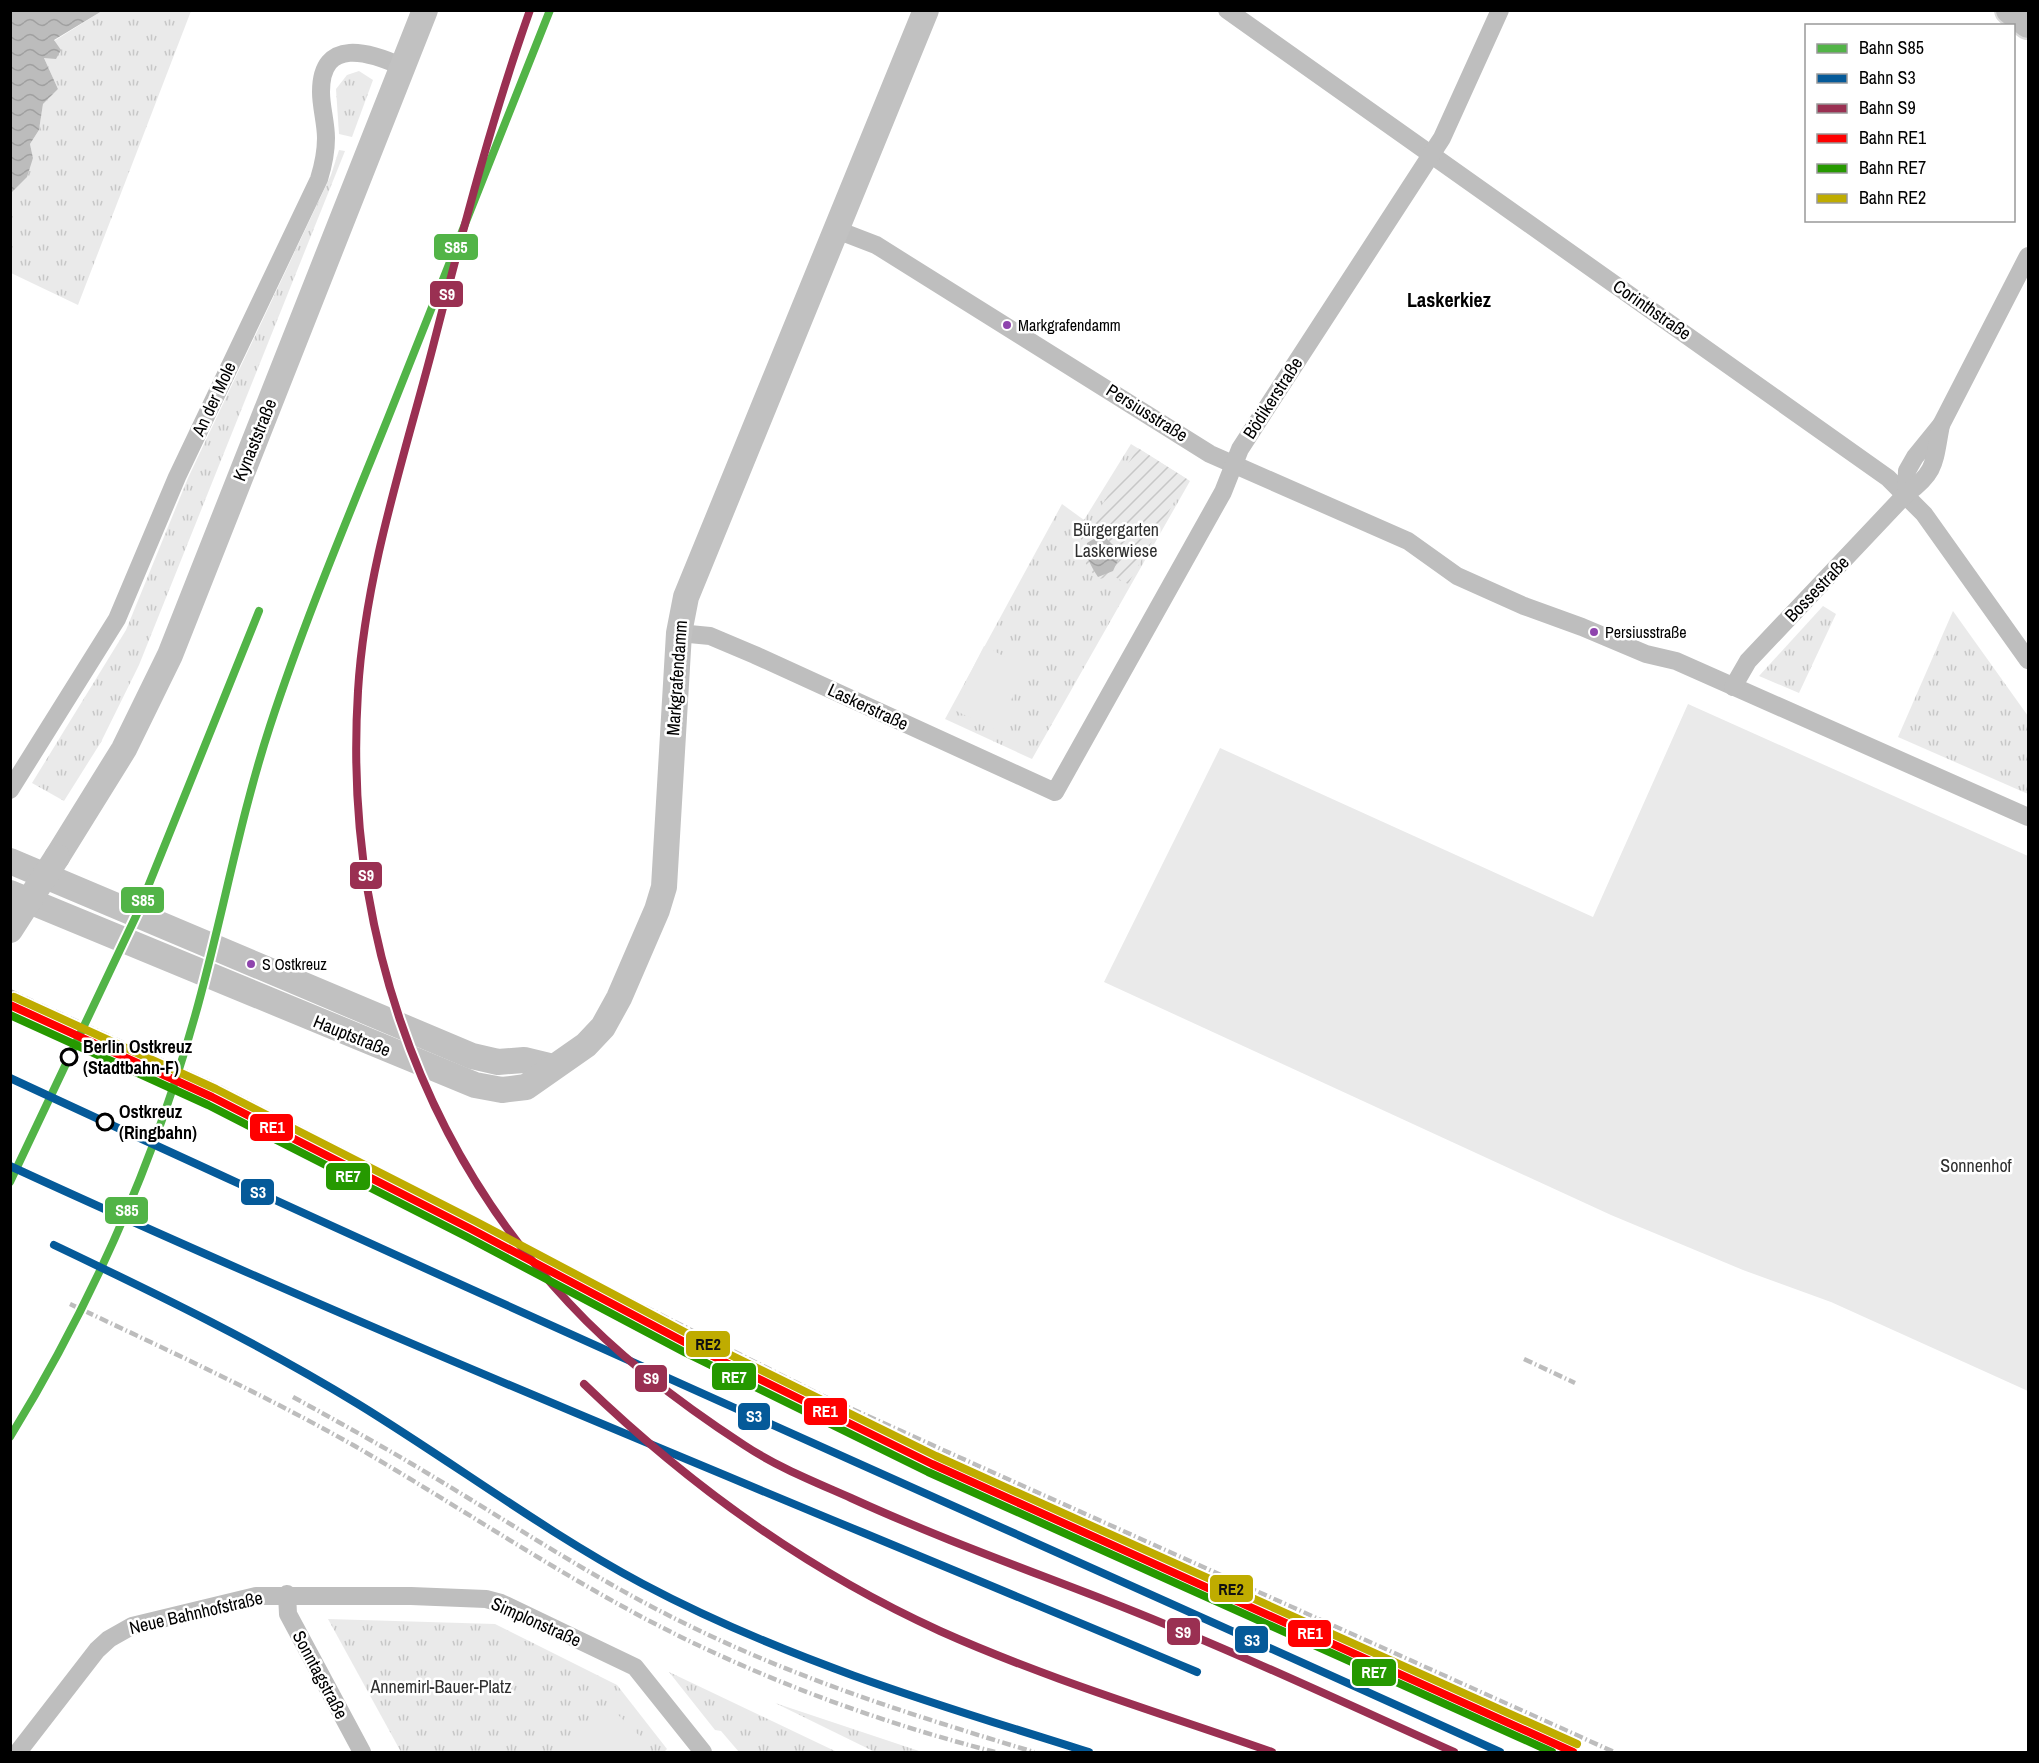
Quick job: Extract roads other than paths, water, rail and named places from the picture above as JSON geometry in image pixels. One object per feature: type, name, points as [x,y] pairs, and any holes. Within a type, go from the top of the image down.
[{"type":"main road","name":"Kynaststraße","points":[[10,930],[124,749],[160,676],[425,10]]},
{"type":"main road","name":"Markgrafendamm","points":[[553,1067],[586,1045],[610,1016],[661,900],[665,873],[679,633],[686,597],[926,10]]},
{"type":"main road","points":[[2010,10],[2028,24]]},
{"type":"main road","name":"Hauptstraße","points":[[10,861],[472,1056],[498,1062],[524,1060],[553,1067]]},
{"type":"main road","name":"Hauptstraße","points":[[10,893],[475,1085],[514,1090],[526,1087],[553,1067]]},
{"type":"street","name":"Corinthstraße","points":[[1227,10],[1888,478],[1906,494],[1928,520],[2028,660]]},
{"type":"street","name":"Bödikerstraße","points":[[1055,792],[1223,492],[1240,449],[1442,138],[1500,10]]},
{"type":"street","name":"An der Mole","points":[[10,790],[117,619],[177,477],[319,179],[326,140],[321,94],[327,67],[343,53],[356,51],[367,52],[403,67]]},
{"type":"street","name":"Persiusstraße","points":[[837,230],[876,245],[1210,454],[1408,541],[1457,576],[1524,606],[1646,654],[1676,661],[2028,817]]},
{"type":"street","name":"Bossestraße","points":[[1733,687],[1748,661],[1906,494],[1925,480],[1932,466],[1941,425],[2028,256]]},
{"type":"street","name":"Laskerstraße","points":[[679,633],[710,636],[755,655],[1055,792]]},
{"type":"street","name":"Neue Bahnhofstraße","points":[[18,1752],[97,1650],[120,1631],[247,1598],[287,1594]]},
{"type":"street","name":"Sonntagstraße","points":[[287,1594],[288,1614],[362,1752]]},
{"type":"street","name":"Simplonstraße","points":[[287,1594],[486,1599],[501,1603],[635,1667],[703,1752]]},
{"type":"water","points":[[11,10],[102,11],[54,40],[61,50],[56,59],[44,58],[58,89],[43,104],[39,130],[30,144],[33,158],[27,177],[11,193]]},
{"type":"water","points":[[1102,534],[1113,545],[1119,558],[1113,571],[1098,577],[1088,557],[1087,543]]},
{"type":"railway","points":[[10,991],[218,1086],[551,1260],[821,1395],[1614,1752]]},
{"type":"railway","points":[[70,1304],[283,1407],[389,1466],[569,1576],[642,1617],[727,1659],[859,1711],[995,1752]]},
{"type":"railway","points":[[1524,1359],[1575,1383]]},
{"type":"railway","points":[[293,1397],[368,1438],[586,1570],[694,1628],[777,1665],[861,1697],[1034,1752]]},
{"type":"rail line","name":"S9","points":[[530,10],[515,52],[477,181],[386,521],[368,605],[358,691],[357,775],[363,858],[377,940],[400,1019],[430,1096],[468,1169],[515,1238],[569,1303],[609,1343],[674,1397],[757,1453],[796,1474],[882,1512],[1193,1636],[1454,1752]]},
{"type":"rail line","name":"S85","points":[[10,1437],[67,1337],[93,1285],[117,1233],[160,1126],[195,1016],[249,798],[283,687],[326,571],[550,10]]},
{"type":"rail line","name":"S85","points":[[10,1182],[137,914],[259,611]]},
{"type":"rail line","name":"RE2","points":[[14,997],[216,1089],[475,1221],[694,1337],[936,1456],[1577,1744]]},
{"type":"rail line","name":"RE1","points":[[10,1005],[212,1097],[471,1229],[690,1345],[932,1464],[1573,1752]]},
{"type":"rail line","name":"RE7","points":[[10,1015],[208,1105],[467,1237],[686,1353],[928,1472],[1552,1752]]},
{"type":"rail line","name":"S3","points":[[10,1078],[568,1333],[1500,1752]]},
{"type":"rail line","name":"S3","points":[[10,1166],[305,1298],[1197,1672]]},
{"type":"rail line","name":"S3","points":[[54,1245],[208,1320],[321,1382],[394,1426],[570,1542],[696,1611],[806,1658],[918,1698],[1089,1752]]},
{"type":"rail line","name":"S9","points":[[584,1384],[665,1457],[751,1522],[796,1553],[891,1607],[940,1631],[1021,1665],[1272,1752]]},
{"type":"place","name":"Markgrafendamm","points":[[1007,325]]},
{"type":"place","name":"Persiusstraße","points":[[1594,632]]},
{"type":"place","name":"S Ostkreuz","points":[[251,964]]},
{"type":"place","name":"Berlin Ostkreuz (Stadtbahn-F)","points":[[69,1057]]},
{"type":"place","name":"Ostkreuz (Ringbahn)","points":[[105,1122]]},
{"type":"district","name":"Laskerkiez","points":[[1449,300]]},
{"type":"park label","name":"Bürgergarten Laskerwiese","points":[[1116,540]]},
{"type":"park label","name":"Sonnenhof","points":[[1976,1166]]},
{"type":"park label","name":"Annemirl-Bauer-Platz","points":[[441,1687]]}]
